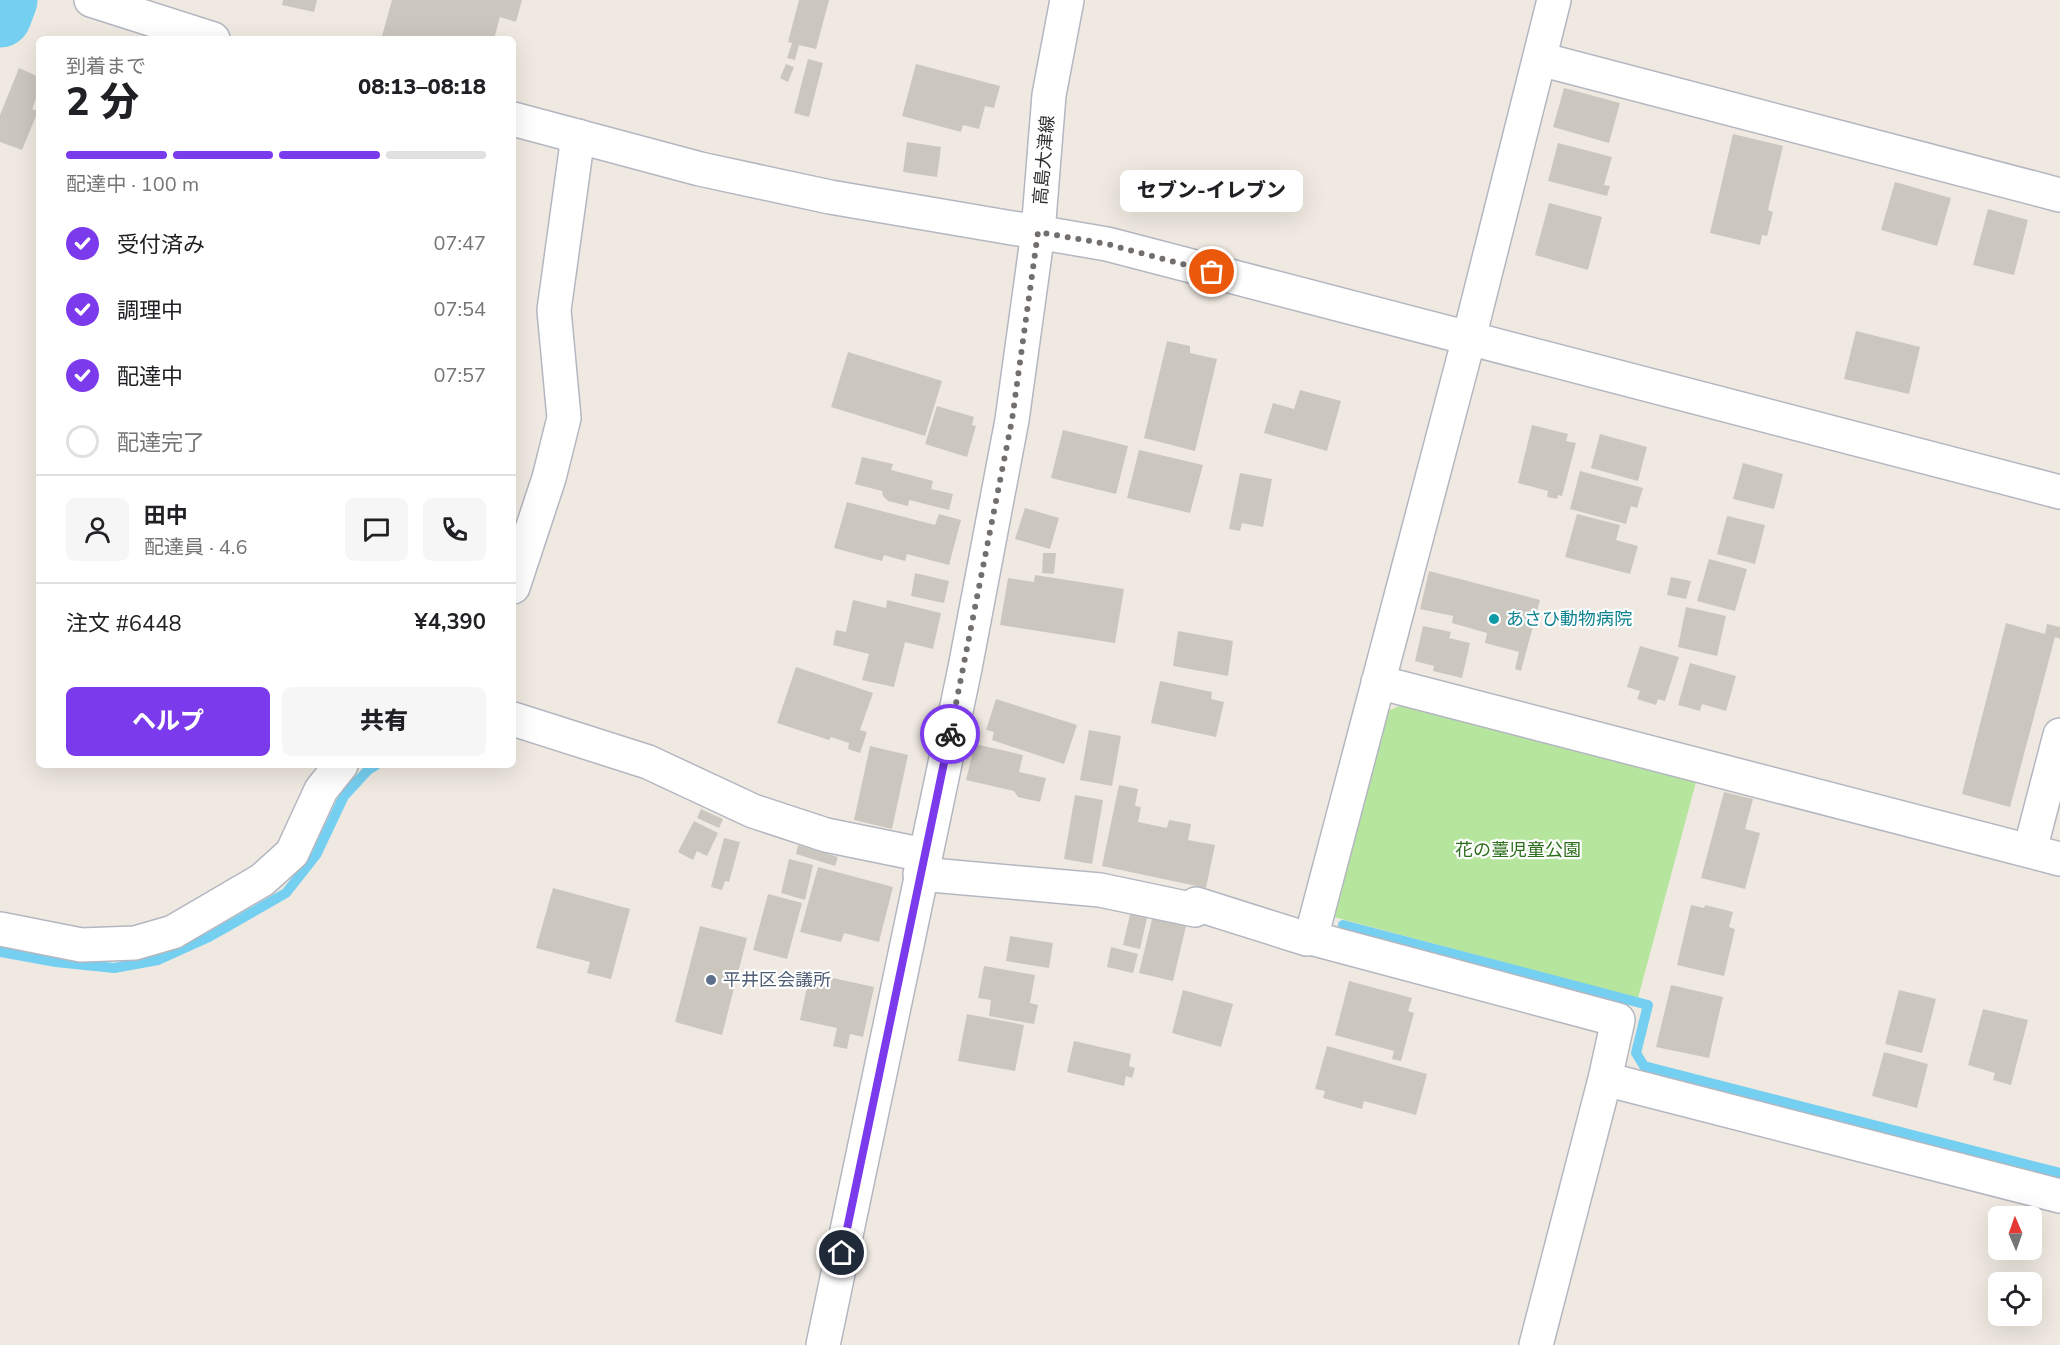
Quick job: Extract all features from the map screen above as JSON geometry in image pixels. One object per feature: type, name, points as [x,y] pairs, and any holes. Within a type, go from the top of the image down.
[{"type":"street","points":[[91,0],[204,36]]},
{"type":"street","name":"高島大津線","points":[[823,1345],[965,668],[1012,420],[1038,232],[1049,95],[1067,0]]},
{"type":"street","points":[[1311,938],[1469,338],[1554,0]]},
{"type":"street","points":[[1540,59],[2060,195]]},
{"type":"street","points":[[516,119],[700,169],[830,197],[1107,244],[2060,492]]},
{"type":"street","points":[[516,578],[549,478],[564,418],[554,309],[578,136]]},
{"type":"street","points":[[1378,682],[2045,855],[2060,735]]},
{"type":"street","points":[[516,719],[648,762],[764,814],[922,865],[1100,890],[1195,910],[1196,904],[1307,939],[1311,938],[1618,1020],[1605,1079],[1536,1345]]},
{"type":"street","points":[[0,929],[81,945],[135,943],[173,932],[262,880],[292,853],[321,790],[339,768]]},
{"type":"street","points":[[1605,1079],[2060,1196]]},
{"type":"green space","name":"花の薹児童公園","points":[[1404,704],[1696,782],[1638,998],[1330,916],[1385,712]]},
{"type":"building","points":[[283,0],[317,0],[314,12],[282,5]]},
{"type":"building","points":[[392,0],[522,0],[516,22],[500,17],[495,36],[382,36]]},
{"type":"building","points":[[799,0],[829,0],[816,49],[799,45],[795,60],[787,58],[792,43],[788,42]]},
{"type":"building","points":[[808,59],[823,63],[809,117],[794,113]]},
{"type":"building","points":[[786,64],[794,67],[788,82],[780,78]]},
{"type":"building","points":[[916,64],[1000,86],[994,108],[985,106],[979,129],[963,125],[961,132],[902,116]]},
{"type":"building","points":[[19,68],[36,76],[36,99],[32,109],[36,110],[36,116],[22,150],[0,142],[0,115]]},
{"type":"building","points":[[1564,88],[1620,103],[1609,143],[1553,127]]},
{"type":"building","points":[[1733,134],[1783,146],[1768,210],[1773,212],[1767,236],[1762,235],[1760,245],[1710,233]]},
{"type":"building","points":[[907,142],[941,147],[937,177],[903,172]]},
{"type":"building","points":[[1558,143],[1612,157],[1604,185],[1610,186],[1607,196],[1548,181]]},
{"type":"building","points":[[1895,182],[1951,198],[1937,246],[1881,230]]},
{"type":"building","points":[[1549,203],[1602,217],[1588,270],[1535,255]]},
{"type":"building","points":[[1988,209],[2028,220],[2014,275],[1973,265]]},
{"type":"building","points":[[1856,331],[1920,347],[1909,394],[1844,379]]},
{"type":"building","points":[[1167,341],[1190,346],[1190,353],[1217,359],[1195,451],[1144,438]]},
{"type":"building","points":[[848,352],[942,381],[925,436],[831,407]]},
{"type":"building","points":[[1300,390],[1341,401],[1327,451],[1264,433],[1273,403],[1294,409]]},
{"type":"building","points":[[937,406],[974,417],[972,425],[976,426],[967,457],[925,444]]},
{"type":"building","points":[[1532,425],[1568,434],[1566,441],[1576,443],[1562,496],[1558,495],[1557,499],[1547,497],[1548,491],[1518,483]]},
{"type":"building","points":[[1063,430],[1128,446],[1116,494],[1051,478]]},
{"type":"building","points":[[1600,434],[1647,447],[1638,481],[1591,468]]},
{"type":"building","points":[[1139,450],[1203,465],[1190,513],[1127,498]]},
{"type":"building","points":[[862,457],[893,464],[891,470],[933,481],[931,489],[953,494],[949,510],[909,500],[908,506],[888,501],[882,491],[855,484]]},
{"type":"building","points":[[1743,463],[1783,474],[1774,509],[1733,499]]},
{"type":"building","points":[[1580,471],[1643,488],[1637,508],[1631,506],[1626,524],[1570,509]]},
{"type":"building","points":[[1240,473],[1272,479],[1263,527],[1242,523],[1240,531],[1229,529]]},
{"type":"building","points":[[847,502],[935,525],[939,514],[961,520],[949,565],[907,554],[905,561],[884,555],[882,561],[834,548]]},
{"type":"building","points":[[1025,508],[1059,518],[1050,549],[1015,539]]},
{"type":"building","points":[[1577,514],[1620,525],[1616,540],[1638,546],[1630,574],[1565,557]]},
{"type":"building","points":[[1727,516],[1765,525],[1755,564],[1717,554]]},
{"type":"building","points":[[1043,553],[1056,553],[1054,574],[1042,573]]},
{"type":"building","points":[[1709,559],[1747,569],[1735,611],[1697,601]]},
{"type":"building","name":"あさひ動物病院","points":[[1429,571],[1540,600],[1521,671],[1515,669],[1519,652],[1485,643],[1487,633],[1452,623],[1453,616],[1420,609]]},
{"type":"building","points":[[915,573],[949,581],[944,603],[911,596]]},
{"type":"building","points":[[1035,575],[1124,589],[1115,643],[1000,625],[1008,578],[1034,582]]},
{"type":"building","points":[[1671,577],[1691,581],[1686,599],[1667,595]]},
{"type":"building","points":[[853,600],[886,608],[887,600],[941,613],[933,649],[905,642],[894,687],[862,680],[869,654],[833,645],[836,630],[846,632]]},
{"type":"building","points":[[1686,607],[1726,616],[1717,656],[1678,647]]},
{"type":"building","points":[[2006,623],[2045,634],[2047,624],[2060,627],[2060,639],[2055,637],[2010,807],[1962,794]]},
{"type":"building","points":[[1423,626],[1451,632],[1449,638],[1470,643],[1462,678],[1433,671],[1434,666],[1415,661]]},
{"type":"building","points":[[1178,631],[1233,641],[1228,676],[1173,666]]},
{"type":"building","points":[[1640,646],[1679,657],[1665,701],[1658,699],[1656,705],[1637,699],[1640,691],[1627,687]]},
{"type":"building","points":[[1690,663],[1736,676],[1726,711],[1702,704],[1700,711],[1678,705]]},
{"type":"building","points":[[796,667],[873,693],[860,730],[867,732],[860,753],[848,749],[849,743],[831,737],[829,740],[777,723]]},
{"type":"building","points":[[1160,681],[1212,692],[1211,699],[1224,702],[1216,737],[1151,723]]},
{"type":"building","points":[[996,699],[1077,725],[1064,764],[992,740],[994,732],[986,730]]},
{"type":"building","points":[[1089,730],[1121,736],[1112,786],[1080,780]]},
{"type":"building","points":[[975,744],[1023,755],[1019,772],[1046,778],[1040,802],[1018,797],[1014,791],[966,780]]},
{"type":"building","points":[[870,746],[908,755],[892,829],[854,820]]},
{"type":"building","points":[[1119,785],[1138,789],[1135,806],[1141,807],[1138,822],[1167,828],[1169,820],[1191,824],[1188,840],[1215,845],[1206,888],[1102,866]]},
{"type":"building","points":[[1724,792],[1753,799],[1745,829],[1760,833],[1745,889],[1701,878]]},
{"type":"building","points":[[1075,795],[1103,800],[1092,864],[1064,859]]},
{"type":"building","points":[[701,809],[723,819],[719,828],[697,818]]},
{"type":"building","points":[[694,821],[718,833],[707,856],[697,851],[693,860],[678,852]]},
{"type":"building","points":[[724,838],[740,842],[729,882],[725,881],[722,890],[711,887]]},
{"type":"building","points":[[798,845],[838,857],[835,866],[796,854]]},
{"type":"building","points":[[789,859],[813,865],[805,900],[781,893]]},
{"type":"building","points":[[818,867],[893,887],[879,942],[844,933],[841,942],[800,932]]},
{"type":"building","points":[[553,888],[630,909],[611,979],[587,973],[590,962],[536,948]]},
{"type":"building","points":[[768,894],[802,903],[787,959],[753,950]]},
{"type":"building","points":[[1691,905],[1704,908],[1705,905],[1733,912],[1729,927],[1735,929],[1724,976],[1677,965]]},
{"type":"building","points":[[1131,910],[1148,914],[1140,949],[1123,945]]},
{"type":"building","points":[[1153,915],[1187,922],[1173,981],[1139,973]]},
{"type":"building","name":"平井区会議所","points":[[700,926],[747,938],[722,1035],[675,1022]]},
{"type":"building","points":[[1010,936],[1053,943],[1049,968],[1006,961]]},
{"type":"building","points":[[1111,947],[1138,954],[1133,973],[1107,967]]},
{"type":"building","points":[[984,966],[1035,975],[1030,1003],[1038,1005],[1034,1024],[989,1016],[991,1000],[978,998]]},
{"type":"building","points":[[810,973],[874,987],[863,1037],[850,1034],[847,1049],[833,1046],[837,1028],[800,1020]]},
{"type":"building","points":[[1349,981],[1412,998],[1408,1011],[1414,1013],[1401,1061],[1392,1059],[1394,1051],[1335,1035]]},
{"type":"building","points":[[1671,985],[1723,997],[1709,1058],[1656,1047]]},
{"type":"building","points":[[1183,990],[1233,1004],[1221,1047],[1172,1033]]},
{"type":"building","points":[[1899,990],[1936,999],[1922,1053],[1885,1044]]},
{"type":"building","points":[[1983,1009],[2028,1020],[2011,1085],[1993,1080],[1995,1073],[1968,1065]]},
{"type":"building","points":[[967,1014],[1024,1025],[1015,1071],[958,1061]]},
{"type":"building","points":[[1074,1041],[1131,1054],[1129,1066],[1135,1068],[1132,1078],[1126,1076],[1124,1086],[1067,1072]]},
{"type":"building","points":[[1327,1046],[1427,1074],[1416,1115],[1364,1101],[1362,1109],[1323,1098],[1325,1091],[1315,1089]]},
{"type":"building","points":[[1884,1052],[1928,1064],[1917,1108],[1872,1096]]},
{"type":"waterway","points":[[0,16],[6,0]]},
{"type":"waterway","points":[[0,952],[56,962],[114,968],[158,960],[209,937],[286,893],[316,855],[344,796],[371,768]]},
{"type":"waterway","points":[[1343,925],[1648,1005],[1636,1053],[1644,1066],[2060,1173]]},
{"type":"way so far","points":[[950,734],[965,668],[1012,420],[1038,232],[1107,244],[1212,272]]},
{"type":"place","name":"セブン-イレブン","points":[[1212,272]]},
{"type":"place","name":"あさひ動物病院","points":[[1494,619]]},
{"type":"place","name":"平井区会議所","points":[[711,980]]},
{"type":"route","points":[[842,1253],[950,734]]}]
